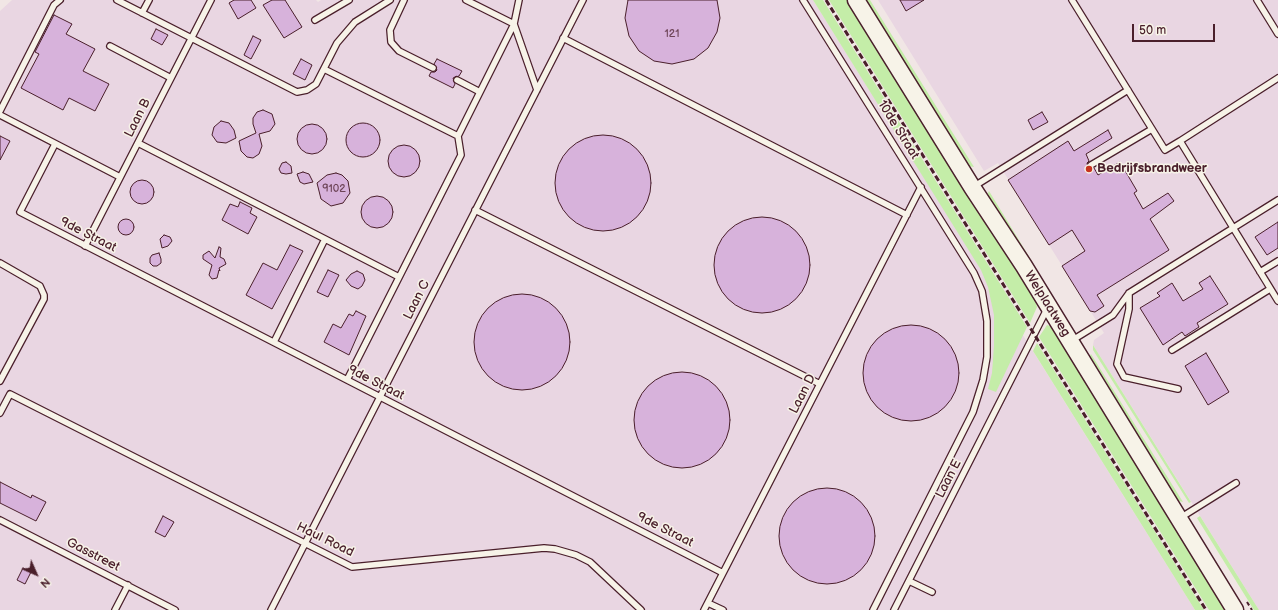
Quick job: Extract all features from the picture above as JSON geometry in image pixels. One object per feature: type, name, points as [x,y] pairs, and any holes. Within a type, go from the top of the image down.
[{"type":"street","name":"Welplaatweg","points":[[856,0],[1070,341],[1235,610]]},
{"type":"lane","points":[[0,111],[54,5],[60,0]]},
{"type":"lane","points":[[116,0],[297,92],[312,88],[319,80],[345,31],[355,22],[390,0]]},
{"type":"lane","points":[[142,13],[149,0]]},
{"type":"lane","name":"Laan B","points":[[85,246],[211,0]]},
{"type":"lane","points":[[315,20],[348,0]]},
{"type":"lane","points":[[404,0],[390,30],[391,42],[399,51],[433,68]]},
{"type":"lane","points":[[466,0],[514,24],[537,90]]},
{"type":"lane","points":[[347,380],[461,156],[458,136],[514,24],[519,0]]},
{"type":"lane","name":"Laan C","points":[[271,610],[583,0]]},
{"type":"lane","name":"10de Straat","points":[[803,0],[974,273],[982,291],[987,321],[987,357],[983,380],[966,429],[873,610]]},
{"type":"lane","points":[[1072,0],[1165,150],[1278,78]]},
{"type":"lane","points":[[1257,0],[1278,34]]},
{"type":"lane","points":[[563,38],[907,215]]},
{"type":"lane","points":[[110,46],[171,78]]},
{"type":"lane","points":[[324,69],[458,136]]},
{"type":"lane","points":[[457,80],[480,92]]},
{"type":"lane","points":[[972,187],[1128,90]]},
{"type":"lane","points":[[0,115],[120,177]]},
{"type":"lane","points":[[1092,165],[1152,129]]},
{"type":"lane","points":[[1180,141],[1278,301]]},
{"type":"lane","points":[[138,143],[399,277]]},
{"type":"lane","name":"9de Straat","points":[[55,144],[20,212],[723,573]]},
{"type":"lane","name":"Laan D","points":[[704,610],[921,188]]},
{"type":"lane","points":[[1070,341],[1112,315],[1129,293],[1278,200]]},
{"type":"lane","points":[[475,210],[820,384]]},
{"type":"lane","points":[[274,342],[325,239]]},
{"type":"lane","points":[[1260,272],[1278,261]]},
{"type":"lane","points":[[0,263],[40,286],[44,295],[44,299],[0,381]]},
{"type":"lane","points":[[1172,350],[1270,288]]},
{"type":"lane","points":[[1129,293],[1129,309],[1116,364],[1124,377],[1178,389]]},
{"type":"lane","name":"Laan E","points":[[894,610],[1048,306]]},
{"type":"lane","name":"Haul Road","points":[[0,412],[10,394],[352,566],[544,548],[555,549],[576,555],[590,562],[641,610]]},
{"type":"lane","points":[[1178,519],[1236,483]]},
{"type":"lane","name":"Gasstreet","points":[[0,520],[175,610]]},
{"type":"lane","points":[[909,581],[932,592]]},
{"type":"lane","points":[[115,610],[128,585]]},
{"type":"lane","points":[[708,603],[723,610]]},
{"type":"shaded area","points":[[12,0],[316,0],[318,2],[321,0],[813,0],[1195,610],[0,610],[0,11]]},
{"type":"shaded area","points":[[878,0],[1278,0],[1278,610],[1259,610],[1093,345],[1094,340],[1104,333],[998,163],[984,171]]},
{"type":"green space","points":[[813,0],[823,0],[1027,327],[996,392],[988,389],[992,373],[994,315],[988,287],[981,270]]},
{"type":"green space","points":[[829,0],[848,0],[1035,299],[1037,307],[1030,323]]},
{"type":"green space","points":[[862,0],[870,0],[974,167],[968,166]]},
{"type":"green space","points":[[989,191],[1036,268],[987,195]]},
{"type":"green space","points":[[1047,325],[1053,327],[1228,610],[1209,610],[1039,337]]},
{"type":"green space","points":[[1037,343],[1204,610],[1195,610],[1033,351]]},
{"type":"green space","points":[[1093,345],[1191,502],[1189,503],[1093,350]]},
{"type":"green space","points":[[1091,354],[1183,502],[1175,500],[1126,424],[1107,383],[1090,356]]},
{"type":"green space","points":[[1200,516],[1259,610],[1254,610],[1197,518]]},
{"type":"building","points":[[234,0],[251,0],[256,8],[238,19],[229,3]]},
{"type":"building","points":[[272,0],[285,0],[302,27],[284,38],[263,5]]},
{"type":"building","points":[[628,0],[717,0],[720,18],[717,32],[708,48],[694,59],[672,64],[654,61],[639,51],[629,36],[625,18]]},
{"type":"building","points":[[900,0],[924,0],[906,11]]},
{"type":"building","points":[[54,15],[72,24],[66,34],[95,49],[83,71],[109,84],[95,111],[69,98],[63,110],[21,88],[39,54],[35,52]]},
{"type":"building","points":[[156,29],[168,35],[162,45],[151,39]]},
{"type":"building","points":[[253,36],[261,40],[251,59],[244,55]]},
{"type":"building","points":[[301,59],[312,65],[305,80],[293,74]]},
{"type":"building","points":[[437,59],[462,71],[459,76],[453,78],[455,84],[453,88],[429,76],[431,72],[435,72],[437,70],[434,64]]},
{"type":"building","points":[[263,110],[272,114],[275,124],[270,131],[259,134],[262,146],[259,154],[253,158],[247,157],[241,151],[239,141],[256,133],[253,118],[257,112]]},
{"type":"building","points":[[1042,112],[1048,122],[1033,130],[1028,120]]},
{"type":"building","points":[[221,121],[229,123],[234,130],[236,138],[226,143],[217,142],[212,135],[214,127]]},
{"type":"building","points":[[360,123],[366,123],[370,124],[377,130],[380,140],[379,147],[373,154],[366,157],[360,157],[356,156],[349,150],[346,143],[346,137],[347,133],[353,126]]},
{"type":"building","points":[[312,124],[323,128],[327,139],[323,150],[312,154],[301,150],[297,139],[301,128]]},
{"type":"building","points":[[1108,130],[1112,138],[1086,154],[1089,161],[1087,163],[1088,167],[1094,168],[1098,175],[1120,162],[1137,191],[1134,193],[1143,209],[1168,193],[1174,201],[1150,219],[1169,250],[1097,295],[1104,306],[1095,312],[1090,311],[1062,266],[1085,251],[1072,230],[1049,245],[1008,180],[1068,141],[1074,151]]},
{"type":"building","points":[[603,135],[621,139],[637,149],[647,165],[651,183],[647,201],[637,217],[621,227],[603,231],[585,227],[569,217],[559,201],[555,183],[559,165],[569,149],[585,139]]},
{"type":"building","points":[[0,136],[10,141],[0,160]]},
{"type":"building","points":[[401,145],[407,145],[416,149],[420,161],[416,173],[407,177],[401,177],[392,173],[388,164],[388,158],[392,149]]},
{"type":"building","points":[[286,162],[291,166],[292,173],[281,173],[279,169],[282,163]]},
{"type":"building","points":[[303,172],[309,174],[313,182],[304,184],[300,182],[297,174]]},
{"type":"building","points":[[336,173],[342,175],[348,181],[350,193],[343,203],[331,206],[321,199],[317,183],[327,175]]},
{"type":"building","points":[[142,180],[147,181],[153,187],[153,197],[147,203],[142,204],[137,203],[131,197],[130,192],[131,187],[137,181]]},
{"type":"building","points":[[374,196],[380,196],[389,200],[393,212],[389,224],[380,228],[374,228],[365,224],[361,215],[361,209],[365,200]]},
{"type":"building","points":[[240,202],[252,208],[250,213],[257,217],[248,234],[222,220],[230,204],[238,207]]},
{"type":"building","points":[[762,217],[780,221],[796,231],[806,247],[810,265],[806,283],[796,299],[780,309],[762,313],[744,309],[728,299],[718,283],[714,265],[718,247],[728,231],[744,221]]},
{"type":"building","points":[[126,219],[133,224],[134,227],[129,234],[126,235],[119,230],[118,227],[123,220]]},
{"type":"building","points":[[1278,222],[1278,248],[1267,255],[1255,237]]},
{"type":"building","points":[[164,235],[170,237],[172,241],[168,246],[162,248],[160,239]]},
{"type":"building","points":[[290,245],[303,251],[272,309],[246,295],[263,263],[277,270]]},
{"type":"building","points":[[219,247],[221,248],[220,257],[224,259],[226,264],[219,268],[220,271],[219,270],[217,278],[212,279],[209,275],[212,265],[203,259],[203,255],[209,251],[215,258]]},
{"type":"building","points":[[159,253],[161,263],[157,266],[153,266],[150,263],[150,258],[152,255]]},
{"type":"building","points":[[328,270],[339,275],[328,297],[317,292]]},
{"type":"building","points":[[357,271],[363,274],[365,280],[362,286],[358,289],[351,286],[346,280],[351,274]]},
{"type":"building","points":[[1210,276],[1228,304],[1197,323],[1199,327],[1185,336],[1182,332],[1163,345],[1140,308],[1160,296],[1157,293],[1172,283],[1183,301],[1203,289],[1199,283]]},
{"type":"building","points":[[522,294],[540,298],[556,308],[566,324],[570,342],[566,360],[556,376],[540,386],[522,390],[504,386],[488,376],[478,360],[474,342],[478,324],[488,308],[504,298]]},
{"type":"building","points":[[356,311],[366,316],[349,355],[324,342],[333,324],[341,328],[349,314],[353,316]]},
{"type":"building","points":[[911,325],[929,329],[945,339],[955,355],[959,373],[955,391],[945,407],[929,417],[911,421],[893,417],[877,407],[867,391],[863,373],[867,355],[877,339],[893,329]]},
{"type":"building","points":[[1206,353],[1229,392],[1208,405],[1185,366]]},
{"type":"building","points":[[682,372],[700,376],[716,386],[726,402],[730,420],[726,438],[716,454],[700,464],[682,468],[664,464],[648,454],[638,438],[634,420],[638,402],[648,386],[664,376]]},
{"type":"building","points":[[0,482],[31,498],[32,495],[46,502],[36,521],[0,503]]},
{"type":"building","points":[[827,488],[845,492],[861,502],[871,518],[875,536],[871,554],[861,570],[845,580],[827,584],[809,580],[793,570],[783,554],[779,536],[783,518],[793,502],[809,492]]},
{"type":"building","points":[[163,516],[174,522],[165,537],[155,532]]},
{"type":"building","points":[[23,568],[31,572],[25,584],[17,580]]},
{"type":"railway","points":[[826,0],[1206,610]]},
{"type":"place","name":"Bedrijfsbrandweer","points":[[1089,169]]}]
